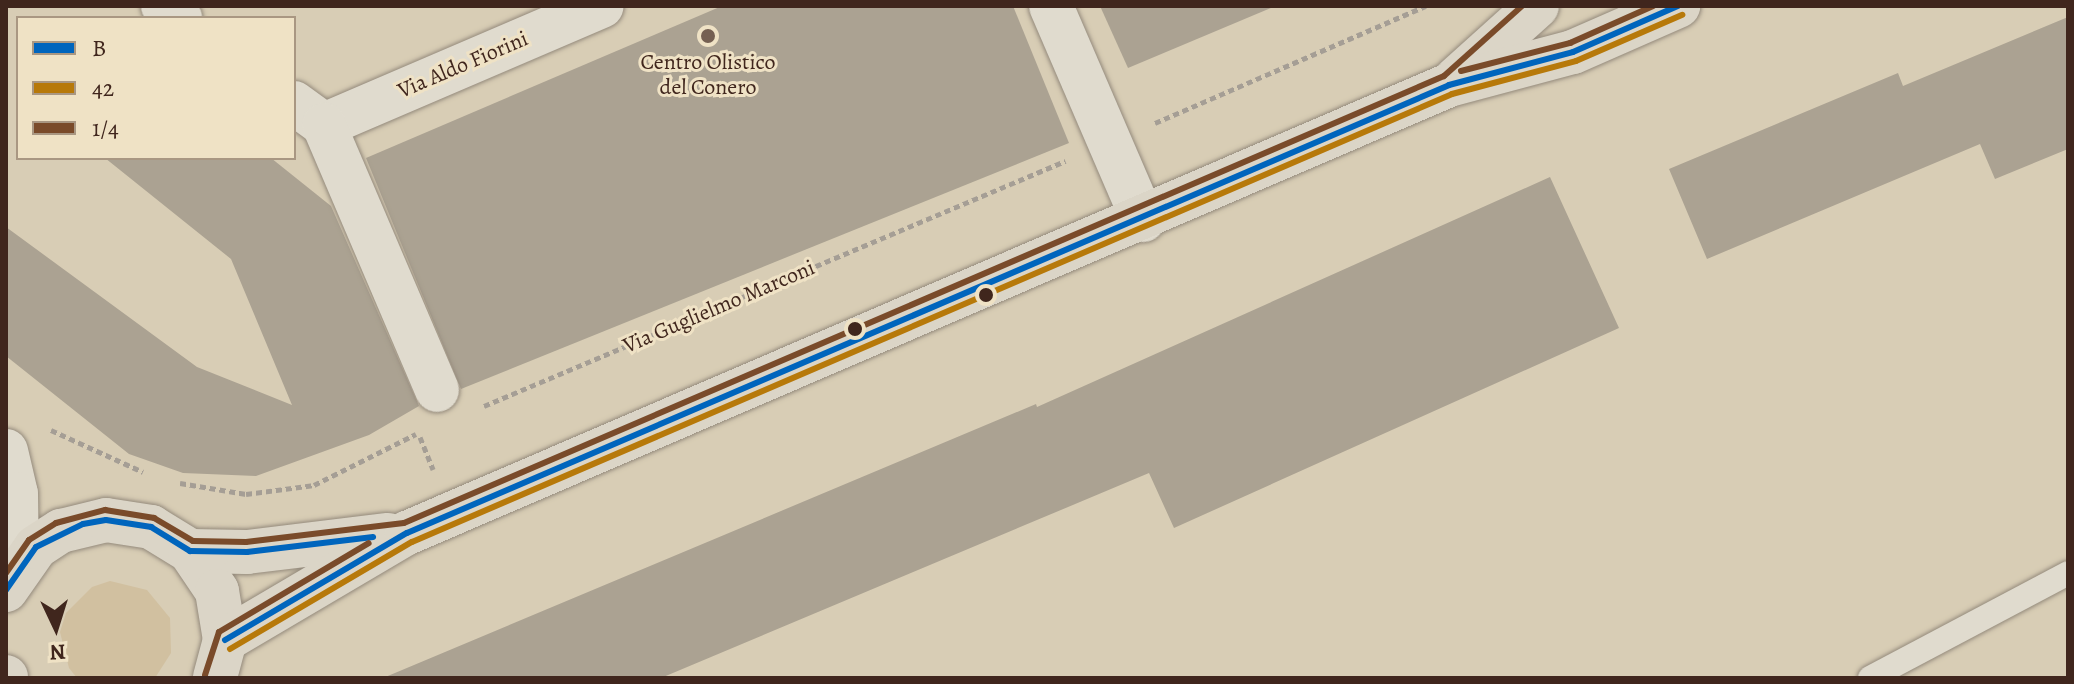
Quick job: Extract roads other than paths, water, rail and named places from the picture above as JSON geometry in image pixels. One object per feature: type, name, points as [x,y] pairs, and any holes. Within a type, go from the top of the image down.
[{"type":"main road","points":[[1449,85],[1537,6]]},
{"type":"main road","points":[[220,659],[407,533],[1143,220],[1449,85],[1573,52],[1678,6]]},
{"type":"main road","points":[[12,580],[36,547],[61,531],[106,520],[151,527],[190,551],[217,591],[220,659]]},
{"type":"main road","points":[[190,551],[247,552],[407,533]]},
{"type":"street","name":"Via Aldo Fiorini","points":[[435,409],[309,114],[602,6]]},
{"type":"street","points":[[1051,6],[1143,220]]},
{"type":"street","points":[[6,451],[16,494],[12,580]]},
{"type":"lane","points":[[1870,678],[2068,573]]},
{"type":"place","name":"Centro Olistico del Conero","points":[[708,36]]}]
